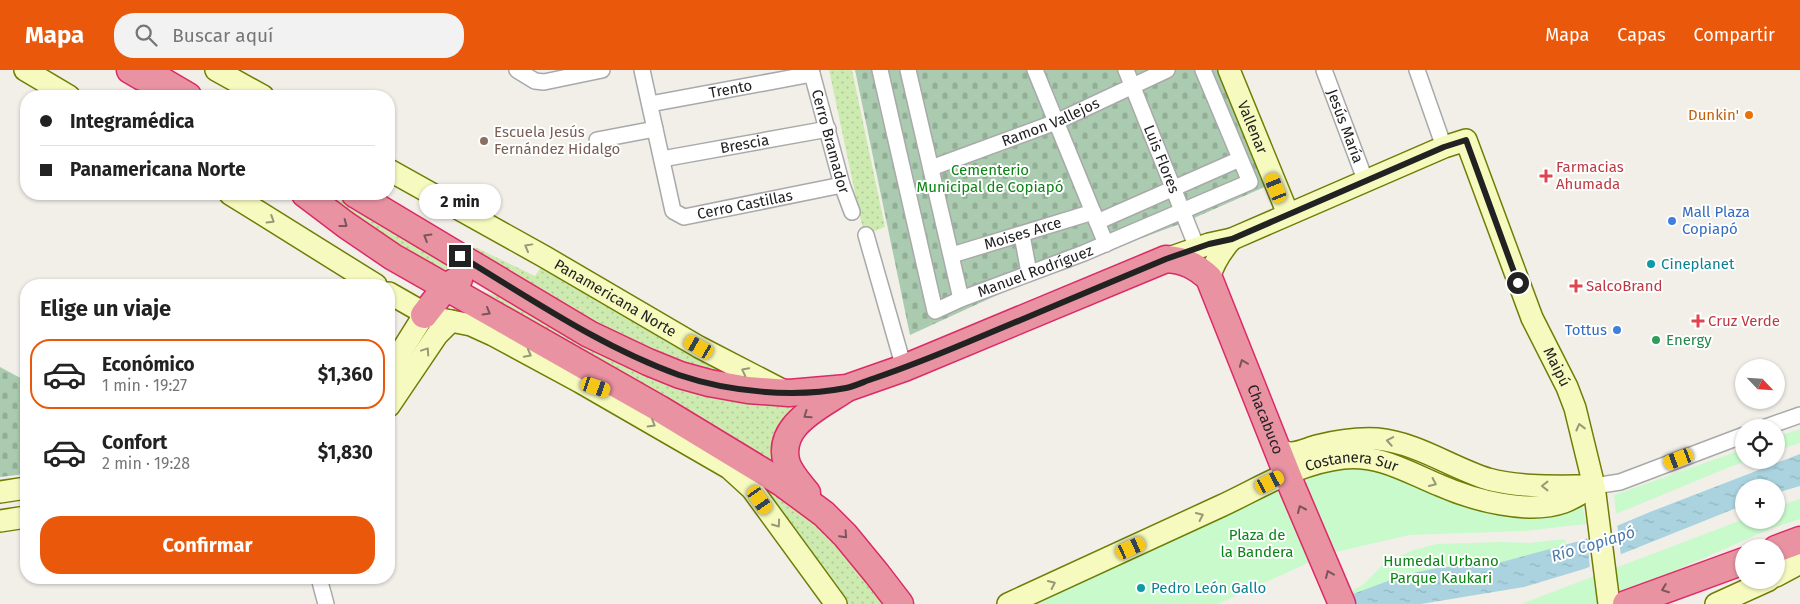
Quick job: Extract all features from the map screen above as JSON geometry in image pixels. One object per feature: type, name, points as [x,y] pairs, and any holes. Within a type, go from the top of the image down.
[{"type":"highway","points":[[144,81],[159,79],[178,90]]},
{"type":"highway","points":[[313,200],[369,242],[445,288],[755,465],[824,514]]},
{"type":"highway","points":[[365,200],[621,350],[680,375],[728,386],[789,393],[847,388],[904,368],[1166,259],[1188,263],[1197,267],[1209,278]]},
{"type":"highway","points":[[424,314],[445,288],[454,281],[464,277],[473,277],[527,304],[540,304]]},
{"type":"highway","name":"Chacabuco","points":[[1209,278],[1276,448],[1342,604]]},
{"type":"highway","points":[[580,382],[660,410]]},
{"type":"highway","points":[[847,388],[795,425],[787,436],[784,450],[787,464],[794,477],[877,574],[900,604]]},
{"type":"highway","points":[[1785,546],[1800,540]]},
{"type":"highway","points":[[1626,604],[1735,564]]},
{"type":"highway","points":[[1678,604],[1735,572]]},
{"type":"street","points":[[25,70],[59,90]]},
{"type":"street","points":[[216,70],[252,90]]},
{"type":"street","points":[[517,70],[535,81],[544,82],[602,70]]},
{"type":"street","name":"Cerro Castillas","points":[[642,70],[673,211],[684,217],[842,185]]},
{"type":"street","name":"Manuel Rodríguez","points":[[880,70],[935,311],[961,298],[1106,244],[1250,182],[1203,70]]},
{"type":"street","points":[[1035,70],[1106,244]]},
{"type":"street","name":"Luis Flores","points":[[1126,70],[1181,212],[1197,248]]},
{"type":"street","name":"Ramon Vallejos","points":[[931,168],[1056,122],[1167,70]]},
{"type":"street","name":"Vallenar","points":[[1229,70],[1288,214]]},
{"type":"street","name":"Jesús María","points":[[1324,70],[1366,182]]},
{"type":"street","points":[[1166,259],[1197,248],[1232,239],[1444,147],[1417,70]]},
{"type":"street","points":[[911,71],[961,298]]},
{"type":"street","name":"Trento","points":[[650,104],[812,72]]},
{"type":"street","name":"Cerro Bramador","points":[[812,72],[842,185],[852,212]]},
{"type":"street","points":[[597,140],[655,129]]},
{"type":"street","name":"Brescia","points":[[662,158],[828,129]]},
{"type":"street","name":"Maipú","points":[[1444,147],[1466,140],[1532,318],[1567,387],[1575,408],[1597,506],[1609,604]]},
{"type":"street","name":"Moises Arce","points":[[952,255],[1095,217],[1172,189],[1240,159]]},
{"type":"street","name":"Panamericana Norte","points":[[395,173],[545,257],[699,347],[789,393]]},
{"type":"street","points":[[240,200],[366,279]]},
{"type":"street","points":[[866,235],[904,368]]},
{"type":"street","points":[[1022,235],[1029,273]]},
{"type":"street","points":[[1209,278],[1217,258],[1232,239]]},
{"type":"street","points":[[395,297],[424,314],[438,319],[472,325],[484,330],[580,382],[729,468],[752,489],[836,604]]},
{"type":"street","points":[[395,381],[398,369],[424,314]]},
{"type":"street","points":[[398,369],[451,321]]},
{"type":"street","points":[[1785,420],[1800,415]]},
{"type":"street","name":"Costanera Sur","points":[[1276,448],[1291,453],[1349,440],[1375,439],[1393,441],[1431,454],[1487,478],[1530,486],[1592,480],[1620,482],[1735,438]]},
{"type":"street","name":"Costanera Sur","points":[[1008,604],[1237,499],[1287,473],[1342,458],[1362,457],[1395,465],[1439,486],[1477,500],[1492,503],[1547,506],[1564,502],[1592,480]]},
{"type":"street","points":[[0,492],[20,489]]},
{"type":"street","points":[[0,521],[20,518]]},
{"type":"street","points":[[1785,571],[1800,563]]},
{"type":"street","points":[[321,584],[326,604]]},
{"type":"street","points":[[1716,604],[1749,589]]},
{"type":"green space","points":[[829,70],[852,70],[885,227],[864,235]]},
{"type":"green space","name":"Cementerio Municipal de Copiapó","points":[[855,70],[1221,70],[1269,185],[1185,222],[1039,276],[910,335]]},
{"type":"green space","points":[[331,200],[352,200],[455,267],[443,277]]},
{"type":"green space","points":[[477,248],[535,276],[543,264],[729,371],[727,377],[692,368],[606,330],[468,250]]},
{"type":"green space","points":[[483,292],[496,295],[589,349],[658,378],[814,398],[785,474],[476,295]]},
{"type":"green space","points":[[0,367],[20,378],[20,475],[0,477]]},
{"type":"green space","points":[[1800,429],[1800,443],[1785,448],[1785,434]]},
{"type":"green space","points":[[1735,452],[1735,465],[1616,514],[1614,495]]},
{"type":"green space","points":[[735,466],[803,508],[891,604],[842,604]]},
{"type":"green space","points":[[1341,468],[1375,468],[1439,491],[1582,505],[1586,524],[1524,531],[1409,535],[1336,552],[1305,488],[1307,478]]},
{"type":"green space","name":"Plaza de la Bandera","points":[[1280,491],[1310,562],[1218,604],[1032,604]]},
{"type":"green space","points":[[1800,499],[1800,519],[1785,524],[1785,504]]},
{"type":"green space","points":[[1735,522],[1735,529],[1770,529],[1747,539],[1735,539],[1735,544],[1599,604],[1521,604]]},
{"type":"green space","name":"Humedal Urbano Parque Kaukari","points":[[1565,539],[1570,572],[1383,604],[1324,604],[1364,584],[1384,563],[1411,551],[1436,544],[1530,543]]},
{"type":"water","points":[[1800,454],[1800,486],[1785,490],[1785,479],[1735,479],[1761,469],[1785,469],[1785,460]]},
{"type":"water","name":"Río Copiapó","points":[[1735,479],[1735,509],[1584,569],[1524,587],[1421,604],[1326,604],[1404,575],[1437,568],[1498,563],[1583,540]]},
{"type":"pier","points":[[1617,523],[1621,556],[1590,569],[1587,536]]},
{"type":"place","name":"Dunkin'","points":[[1749,115]]},
{"type":"place","name":"Escuela Jesús Fernández Hidalgo","points":[[484,141]]},
{"type":"place","name":"Farmacias Ahumada","points":[[1546,176]]},
{"type":"place","name":"Mall Plaza Copiapó","points":[[1672,221]]},
{"type":"place","name":"Cineplanet","points":[[1651,264]]},
{"type":"place","name":"SalcoBrand","points":[[1576,286]]},
{"type":"place","name":"Cruz Verde","points":[[1698,321]]},
{"type":"place","name":"Tottus","points":[[1617,330]]},
{"type":"place","name":"Energy","points":[[1656,340]]},
{"type":"place","name":"Pedro León Gallo","points":[[1141,588]]},
{"type":"route","points":[[460,256],[589,334],[680,375],[709,383],[748,390],[789,393],[847,388],[904,368],[1166,259],[1209,244],[1232,239],[1444,147],[1466,140],[1518,283]]}]
